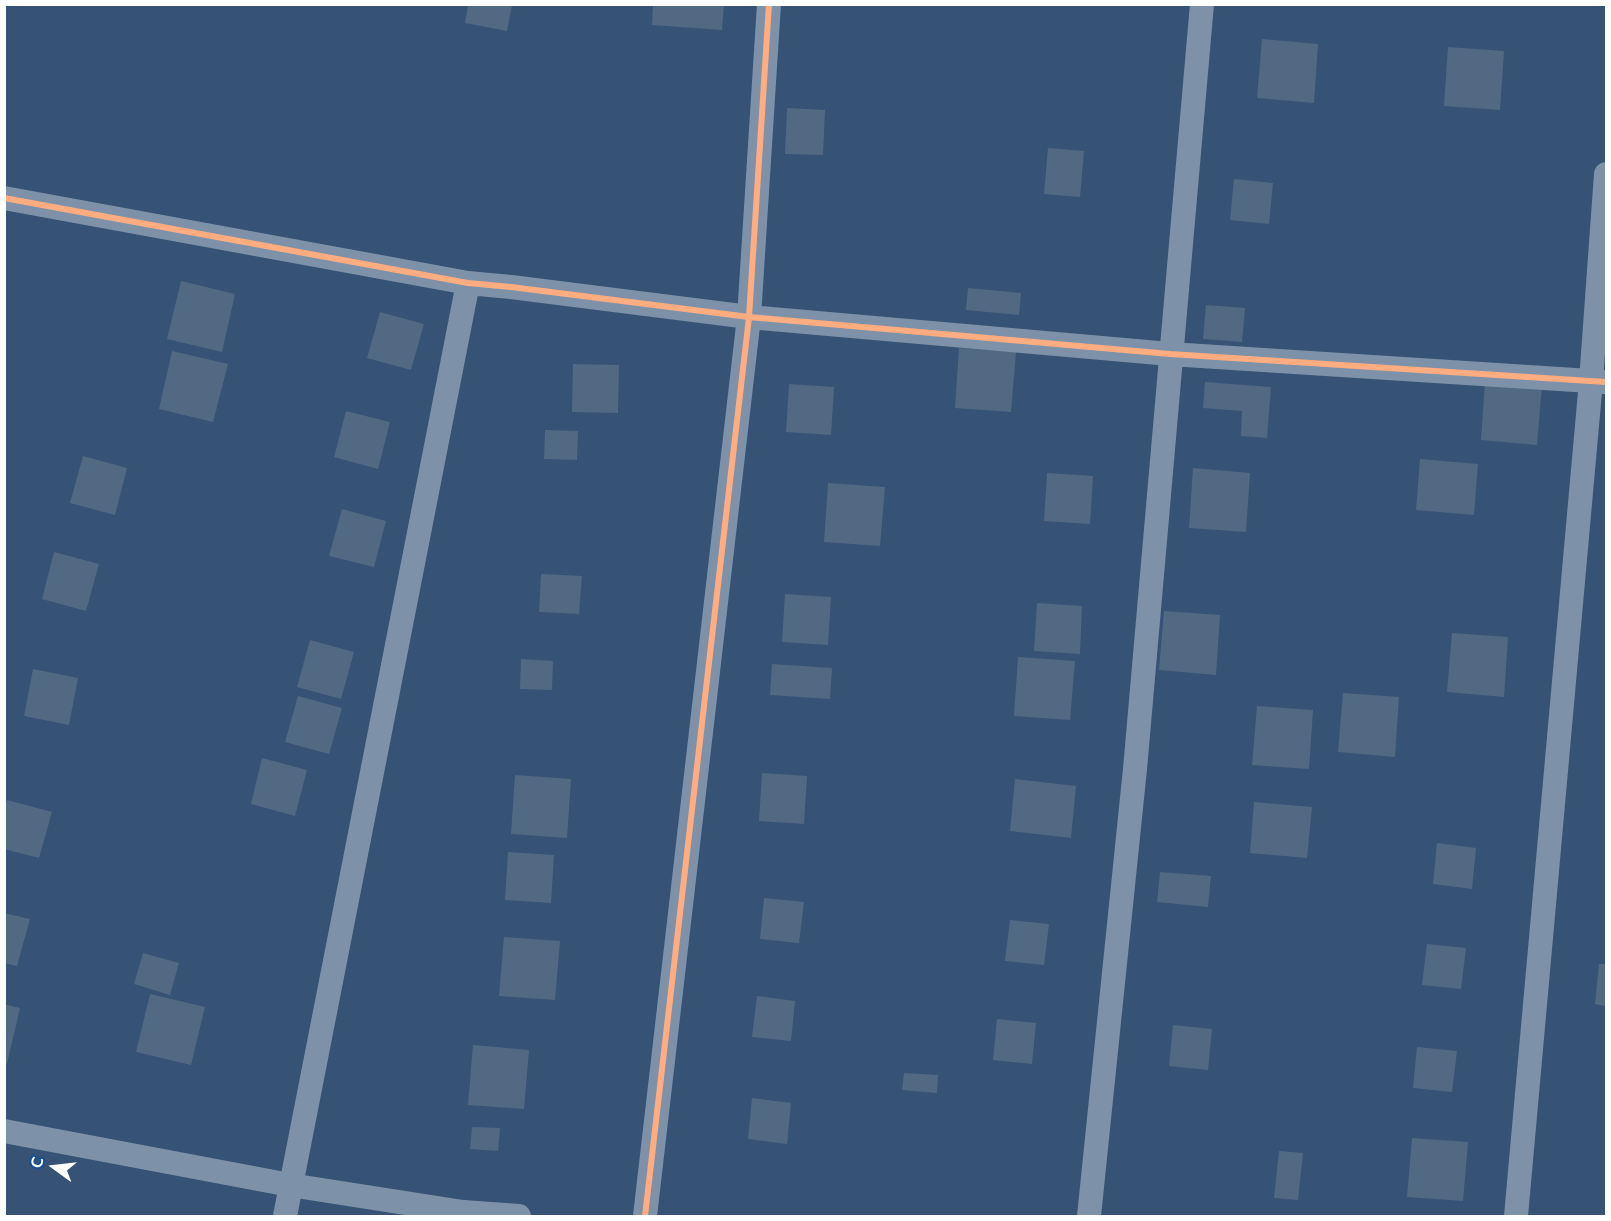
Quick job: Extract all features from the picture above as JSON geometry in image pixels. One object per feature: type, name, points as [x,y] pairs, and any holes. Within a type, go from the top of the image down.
[{"type":"street","points":[[645,1216],[749,317],[769,4]]},
{"type":"street","points":[[1089,1216],[1136,769],[1202,4]]},
{"type":"street","points":[[1516,1216],[1599,381],[1606,174]]},
{"type":"street","points":[[4,198],[468,283],[511,286],[749,317],[1170,354],[1599,381]]},
{"type":"street","points":[[285,1216],[468,283]]},
{"type":"street","points":[[4,1131],[290,1185],[463,1212],[519,1216]]},
{"type":"building","points":[[653,4],[724,4],[722,30],[652,25]]},
{"type":"building","points":[[468,5],[512,5],[507,31],[465,23]]},
{"type":"building","points":[[1262,39],[1318,44],[1314,103],[1257,98]]},
{"type":"building","points":[[1448,47],[1504,51],[1500,110],[1444,106]]},
{"type":"building","points":[[787,108],[825,110],[823,155],[785,154]]},
{"type":"building","points":[[1048,148],[1084,151],[1080,197],[1044,194]]},
{"type":"building","points":[[1234,179],[1273,183],[1269,224],[1230,220]]},
{"type":"building","points":[[181,281],[235,294],[222,352],[167,339]]},
{"type":"building","points":[[968,288],[1021,293],[1019,315],[966,310]]},
{"type":"building","points":[[1206,305],[1245,308],[1242,342],[1203,339]]},
{"type":"building","points":[[380,312],[424,324],[411,370],[367,358]]},
{"type":"building","points":[[959,348],[1016,352],[1011,412],[955,408]]},
{"type":"building","points":[[172,351],[228,364],[213,422],[159,409]]},
{"type":"building","points":[[573,364],[619,365],[618,413],[572,412]]},
{"type":"building","points":[[1485,381],[1542,385],[1537,445],[1481,440]]},
{"type":"building","points":[[1205,382],[1271,387],[1267,438],[1241,436],[1242,411],[1203,408]]},
{"type":"building","points":[[789,384],[834,387],[831,435],[786,432]]},
{"type":"building","points":[[346,411],[390,422],[378,469],[334,457]]},
{"type":"building","points":[[545,430],[578,431],[577,460],[544,459]]},
{"type":"building","points":[[83,456],[127,468],[115,515],[70,503]]},
{"type":"building","points":[[1420,459],[1478,464],[1474,515],[1416,510]]},
{"type":"building","points":[[1193,468],[1250,473],[1246,532],[1189,528]]},
{"type":"building","points":[[1047,473],[1093,476],[1090,524],[1044,521]]},
{"type":"building","points":[[828,483],[885,487],[880,546],[824,542]]},
{"type":"building","points":[[342,509],[386,521],[374,567],[329,556]]},
{"type":"building","points":[[54,552],[99,564],[86,611],[42,599]]},
{"type":"building","points":[[541,574],[582,576],[579,614],[539,612]]},
{"type":"building","points":[[785,594],[831,597],[828,645],[782,642]]},
{"type":"building","points":[[1037,603],[1082,606],[1080,654],[1034,651]]},
{"type":"building","points":[[1164,611],[1220,615],[1216,675],[1159,670]]},
{"type":"building","points":[[1452,633],[1508,637],[1504,697],[1447,692]]},
{"type":"building","points":[[310,640],[354,652],[341,699],[297,687]]},
{"type":"building","points":[[1018,657],[1075,661],[1070,720],[1014,716]]},
{"type":"building","points":[[521,659],[553,661],[552,690],[520,689]]},
{"type":"building","points":[[772,664],[832,668],[830,699],[770,695]]},
{"type":"building","points":[[33,669],[78,678],[69,725],[24,716]]},
{"type":"building","points":[[1343,693],[1399,697],[1395,757],[1338,752]]},
{"type":"building","points":[[298,696],[342,708],[329,754],[285,742]]},
{"type":"building","points":[[1257,706],[1313,710],[1309,769],[1252,765]]},
{"type":"building","points":[[262,758],[307,770],[295,816],[251,804]]},
{"type":"building","points":[[762,773],[807,776],[804,824],[759,821]]},
{"type":"building","points":[[515,775],[571,779],[567,838],[511,834]]},
{"type":"building","points":[[1015,779],[1076,786],[1071,838],[1010,831]]},
{"type":"building","points":[[7,800],[52,812],[39,858],[4,849],[4,810]]},
{"type":"building","points":[[1254,802],[1312,807],[1307,858],[1250,853]]},
{"type":"building","points":[[1437,843],[1476,848],[1472,889],[1433,884]]},
{"type":"building","points":[[508,852],[554,855],[551,903],[505,900]]},
{"type":"building","points":[[1160,872],[1211,876],[1208,907],[1157,902]]},
{"type":"building","points":[[764,898],[804,902],[799,943],[760,939]]},
{"type":"building","points":[[4,913],[30,919],[17,966],[4,963]]},
{"type":"building","points":[[1010,920],[1049,924],[1044,965],[1005,961]]},
{"type":"building","points":[[504,937],[560,941],[555,1000],[499,996]]},
{"type":"building","points":[[1427,944],[1466,948],[1461,989],[1422,985]]},
{"type":"building","points":[[143,953],[179,963],[170,995],[134,984]]},
{"type":"building","points":[[1599,964],[1606,964],[1606,1006],[1595,1004]]},
{"type":"building","points":[[150,994],[205,1007],[191,1065],[136,1052]]},
{"type":"building","points":[[757,996],[795,1001],[791,1041],[752,1037]]},
{"type":"building","points":[[4,1004],[20,1008],[7,1064],[4,1064]]},
{"type":"building","points":[[997,1019],[1036,1023],[1032,1064],[993,1060]]},
{"type":"building","points":[[1173,1025],[1212,1029],[1208,1070],[1169,1066]]},
{"type":"building","points":[[473,1045],[529,1050],[524,1109],[468,1105]]},
{"type":"building","points":[[1417,1047],[1457,1051],[1452,1092],[1413,1088]]},
{"type":"building","points":[[904,1073],[938,1075],[937,1093],[902,1090]]},
{"type":"building","points":[[752,1098],[791,1103],[787,1144],[748,1139]]},
{"type":"building","points":[[472,1127],[500,1128],[498,1151],[470,1149]]},
{"type":"building","points":[[1412,1138],[1468,1142],[1463,1201],[1407,1197]]},
{"type":"building","points":[[1279,1151],[1303,1153],[1298,1200],[1274,1198]]},
{"type":"cycle path","points":[[645,1216],[749,317],[769,4]]},
{"type":"cycle path","points":[[4,198],[468,283],[749,317],[1170,354],[1606,382]]}]
